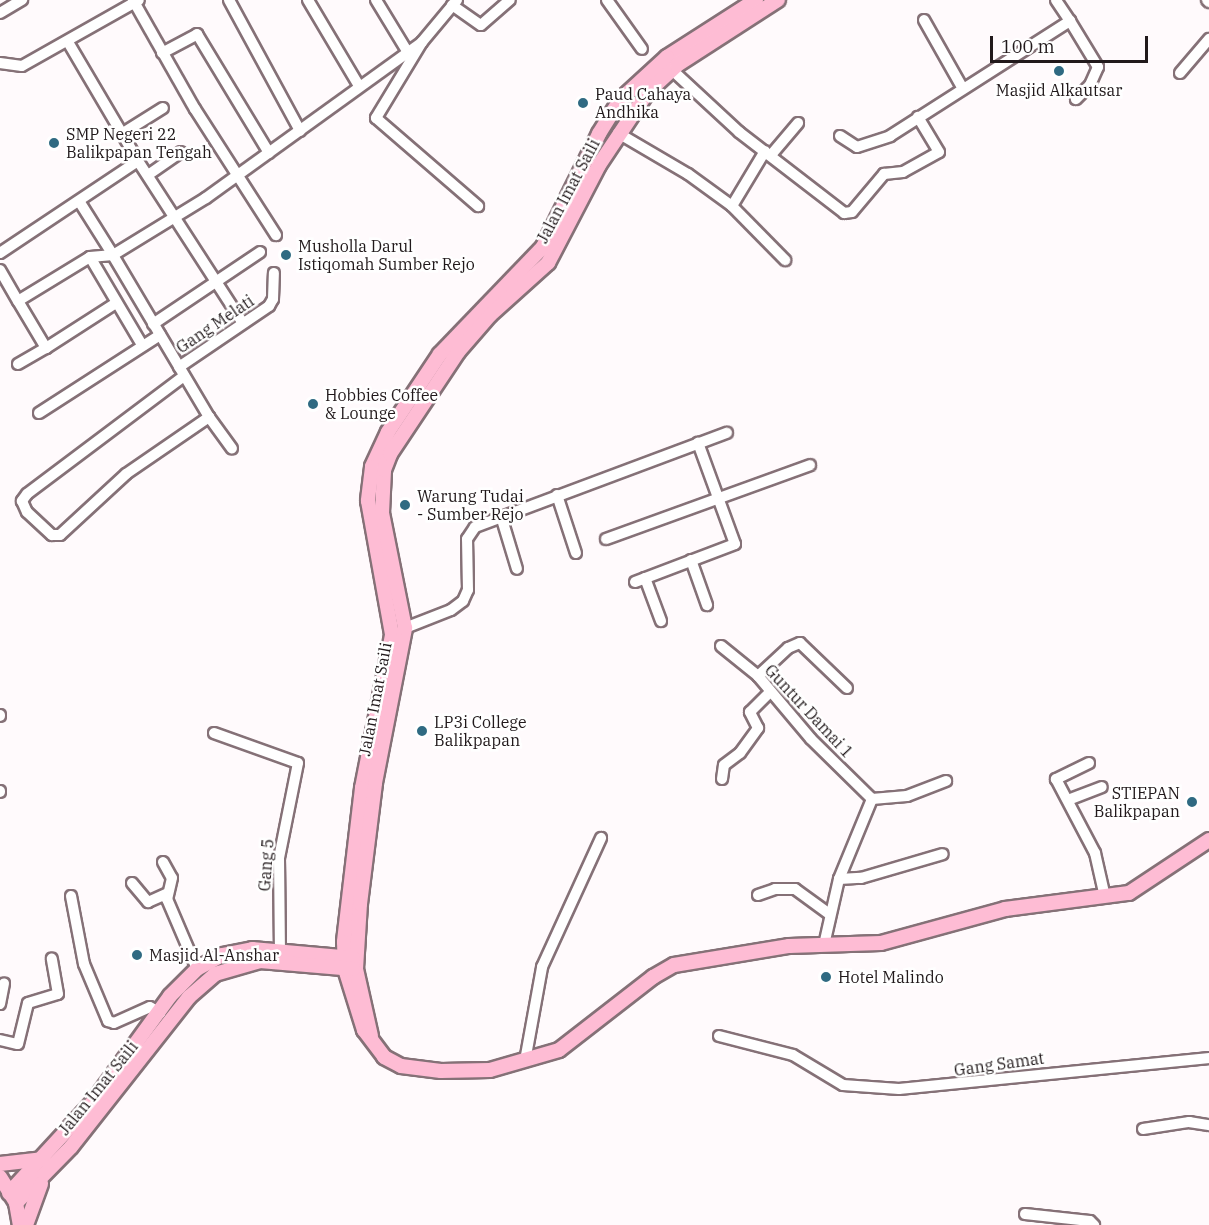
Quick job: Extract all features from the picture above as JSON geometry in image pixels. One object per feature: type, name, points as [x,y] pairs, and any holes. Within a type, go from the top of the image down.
[{"type":"main road","name":"Jalan Imat Saili","points":[[350,963],[375,783],[405,628],[382,513],[384,470],[400,435],[442,372],[543,247],[591,148],[620,100],[667,57],[756,0]]},
{"type":"main road","name":"Jalan Imat Saili","points":[[350,963],[344,942],[362,788],[392,635],[368,501],[372,467],[388,432],[440,354],[503,295],[557,250],[618,133],[647,93],[671,69],[778,0]]},
{"type":"main road","points":[[350,963],[371,1038],[390,1061],[420,1070],[490,1070],[558,1050],[653,977],[674,965],[744,951],[881,943],[1005,909],[1129,893],[1150,882],[1209,840]]},
{"type":"main road","name":"Jalan Imat Saili","points":[[46,1165],[160,1013],[197,969],[237,951],[280,950],[328,956],[350,963]]},
{"type":"main road","name":"Jalan Imat Saili","points":[[46,1165],[189,997],[215,974],[261,961],[350,963]]},
{"type":"main road","points":[[0,1164],[46,1165]]},
{"type":"main road","points":[[12,1198],[46,1165]]},
{"type":"main road","points":[[26,1225],[31,1204],[46,1165]]},
{"type":"main road","points":[[0,1177],[12,1198],[20,1225]]},
{"type":"street","points":[[0,13],[22,0]]},
{"type":"street","points":[[229,0],[300,131]]},
{"type":"street","points":[[308,0],[359,86]]},
{"type":"street","points":[[477,206],[377,120],[422,42],[454,2],[480,26],[510,0]]},
{"type":"street","points":[[607,0],[642,49]]},
{"type":"street","points":[[0,63],[18,67],[68,42],[135,1],[162,53],[236,176],[276,235]]},
{"type":"street","points":[[378,1],[407,51]]},
{"type":"street","points":[[1061,2],[1098,67],[1090,85],[1076,99]]},
{"type":"street","points":[[924,20],[963,89]]},
{"type":"street","points":[[840,136],[853,146],[864,147],[890,136],[1070,21]]},
{"type":"street","points":[[162,53],[197,34],[269,153]]},
{"type":"street","points":[[1180,73],[1209,39]]},
{"type":"street","points":[[68,42],[138,161],[242,322]]},
{"type":"street","points":[[18,301],[90,257],[113,255],[174,218],[300,131],[422,42]]},
{"type":"street","points":[[671,69],[708,106],[848,214],[881,176],[903,172],[939,152],[916,119]]},
{"type":"street","points":[[123,133],[163,108]]},
{"type":"street","points":[[732,206],[768,153],[798,123]]},
{"type":"street","points":[[618,133],[688,174],[732,206],[785,260]]},
{"type":"street","points":[[148,175],[181,152]]},
{"type":"street","points":[[0,253],[138,161]]},
{"type":"street","points":[[79,201],[209,417],[232,449]]},
{"type":"street","points":[[153,324],[260,252]]},
{"type":"street","points":[[90,257],[142,345]]},
{"type":"street","points":[[0,270],[46,348]]},
{"type":"street","name":"Gang Melati","points":[[209,417],[126,474],[60,535],[51,535],[27,512],[22,501],[27,494],[242,322],[271,303],[274,273]]},
{"type":"street","points":[[18,364],[116,303]]},
{"type":"street","points":[[39,413],[160,335]]},
{"type":"street","points":[[405,628],[451,610],[463,601],[468,590],[470,532],[501,516],[727,433]]},
{"type":"street","points":[[661,621],[640,580],[735,544],[698,443]]},
{"type":"street","points":[[606,539],[810,465]]},
{"type":"street","points":[[557,495],[576,553]]},
{"type":"street","points":[[501,516],[518,569]]},
{"type":"street","points":[[691,561],[707,605]]},
{"type":"street","points":[[758,676],[788,648],[800,643],[847,688]]},
{"type":"street","name":"Guntur Damai 1","points":[[721,646],[758,676],[770,692],[872,800]]},
{"type":"street","points":[[722,779],[724,765],[740,753],[758,728],[750,712],[770,692]]},
{"type":"street","name":"Gang 5","points":[[214,734],[296,761],[279,858],[280,950]]},
{"type":"street","points":[[1089,763],[1056,776],[1095,853],[1106,897]]},
{"type":"street","points":[[824,945],[828,913],[839,879],[872,800],[907,796],[946,781]]},
{"type":"street","points":[[1068,800],[1102,787]]},
{"type":"street","points":[[525,1061],[542,967],[601,838]]},
{"type":"street","points":[[839,879],[861,878],[943,854]]},
{"type":"street","points":[[163,862],[172,878],[166,894],[197,969]]},
{"type":"street","points":[[132,883],[148,902],[166,894]]},
{"type":"street","points":[[758,895],[775,889],[795,889],[828,913]]},
{"type":"street","points":[[71,896],[84,964],[108,1022],[114,1023],[150,1007],[160,1013]]},
{"type":"street","points":[[0,1040],[18,1044],[28,1003],[58,994],[52,959]]},
{"type":"street","points":[[0,1004],[4,983]]},
{"type":"street","name":"Gang Samat","points":[[719,1036],[801,1058],[843,1085],[899,1089],[1209,1058]]},
{"type":"street","points":[[1143,1129],[1189,1122],[1209,1125]]},
{"type":"street","points":[[1025,1214],[1090,1221],[1094,1225]]},
{"type":"place","name":"Masjid Alkautsar","points":[[1059,71]]},
{"type":"place","name":"Paud Cahaya Andhika","points":[[583,103]]},
{"type":"place","name":"SMP Negeri 22 Balikpapan Tengah","points":[[54,143]]},
{"type":"place","name":"Musholla Darul Istiqomah Sumber Rejo","points":[[286,255]]},
{"type":"place","name":"Hobbies Coffee & Lounge","points":[[313,404]]},
{"type":"place","name":"Warung Tudai - Sumber Rejo","points":[[405,505]]},
{"type":"place","name":"LP3i College Balikpapan","points":[[422,731]]},
{"type":"place","name":"STIEPAN Balikpapan","points":[[1192,802]]},
{"type":"place","name":"Masjid Al-Anshar","points":[[137,955]]},
{"type":"place","name":"Hotel Malindo","points":[[826,977]]}]
